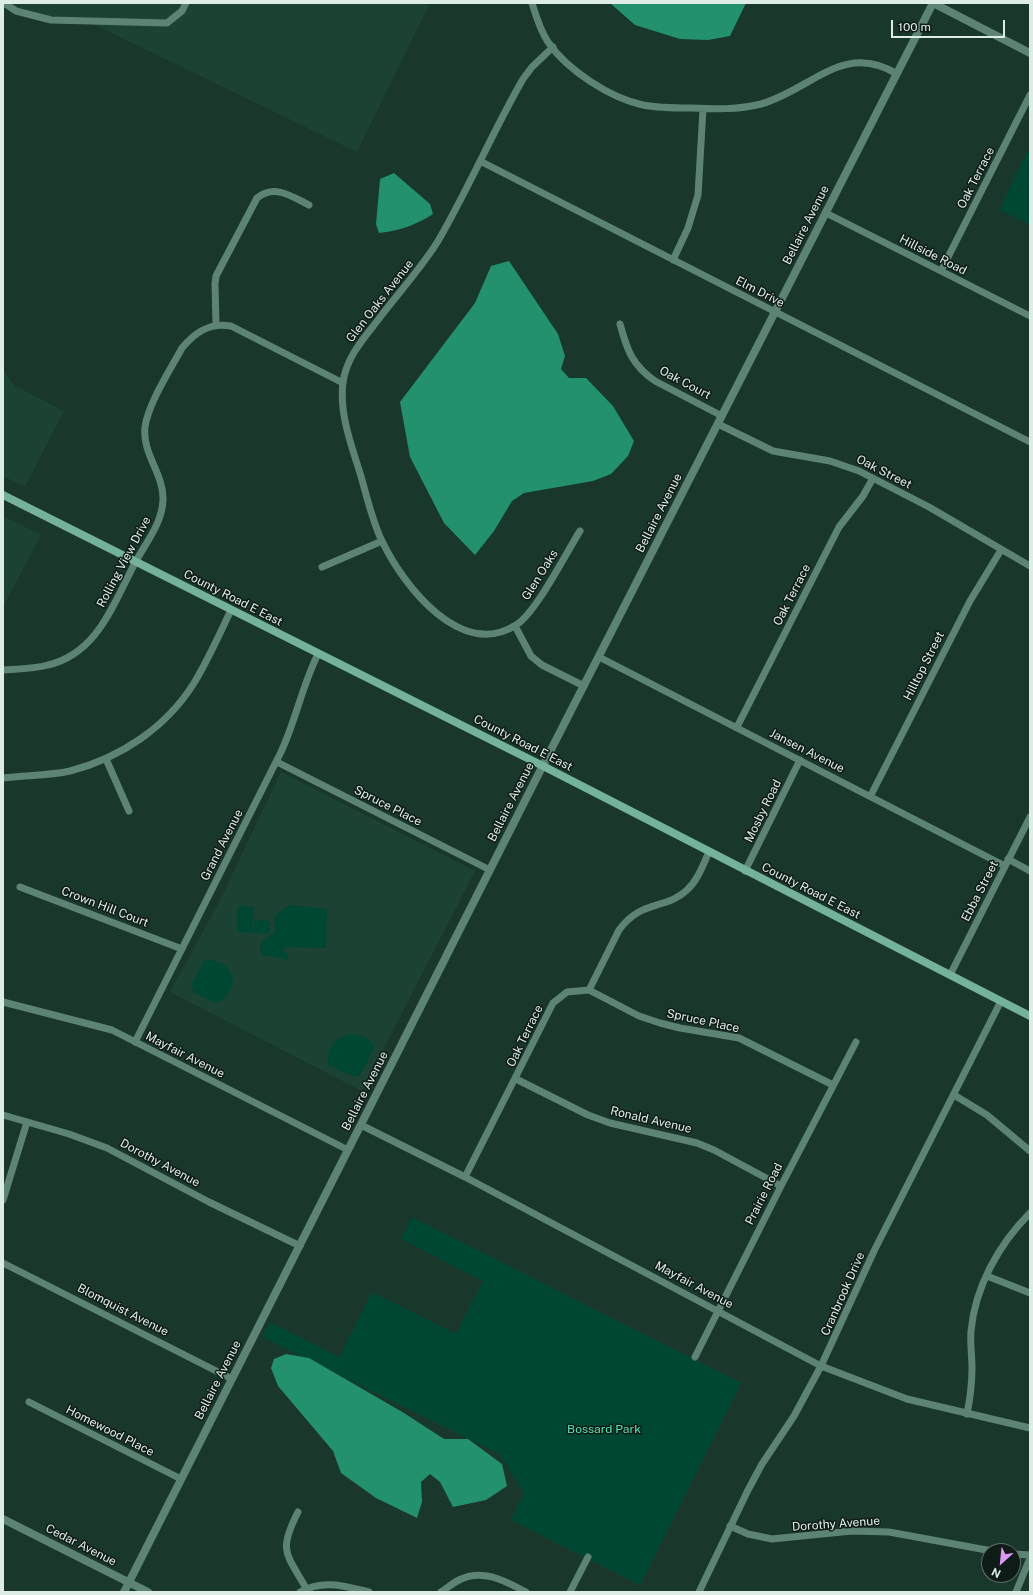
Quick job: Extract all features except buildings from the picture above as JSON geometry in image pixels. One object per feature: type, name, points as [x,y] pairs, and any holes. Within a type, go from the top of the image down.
[{"type":"main road","name":"County Road E East","points":[[3,495],[543,766],[1030,1016]]},
{"type":"street","points":[[4,3],[16,11],[51,20],[167,24],[182,11],[186,3]]},
{"type":"street","points":[[532,3],[541,29],[552,48],[576,70],[604,90],[622,99],[644,105],[704,109],[743,107],[777,99],[792,92],[827,70],[843,64],[867,62],[888,68],[897,74]]},
{"type":"street","points":[[933,3],[1030,53]]},
{"type":"street","name":"Bellaire Avenue","points":[[124,1592],[490,870],[933,3]]},
{"type":"street","name":"Glen Oaks Avenue","points":[[515,626],[485,634],[473,632],[453,625],[444,619],[417,593],[403,576],[382,541],[347,429],[342,399],[343,383],[350,360],[356,348],[437,243],[523,78],[537,61],[552,48]]},
{"type":"street","name":"Oak Terrace","points":[[941,271],[1030,95]]},
{"type":"street","points":[[673,260],[688,228],[698,195],[704,109]]},
{"type":"street","name":"Elm Drive","points":[[480,161],[1030,442]]},
{"type":"street","points":[[309,205],[286,193],[275,190],[262,194],[257,198],[216,276],[214,284],[216,324],[231,326],[239,329],[343,383]]},
{"type":"street","name":"Hillside Road","points":[[826,213],[1030,316]]},
{"type":"street","name":"Rolling View Drive","points":[[3,670],[48,665],[73,655],[84,648],[101,629],[135,562],[159,522],[162,509],[162,486],[159,474],[147,448],[145,438],[147,418],[182,348],[197,332],[216,324]]},
{"type":"street","name":"Oak Court","points":[[620,324],[628,351],[646,374],[722,416]]},
{"type":"street","name":"Oak Street","points":[[718,424],[773,451],[830,460],[846,465],[928,507],[1030,566]]},
{"type":"street","name":"Oak Terrace","points":[[737,727],[839,527],[863,496],[872,478]]},
{"type":"street","name":"Glen Oaks","points":[[515,626],[529,614],[580,531]]},
{"type":"street","points":[[322,567],[382,541]]},
{"type":"street","name":"Hilltop Street","points":[[871,795],[970,601],[1001,550]]},
{"type":"street","points":[[3,778],[68,771],[106,759],[123,750],[154,728],[181,701],[204,666],[231,610]]},
{"type":"street","points":[[515,626],[532,656],[542,665],[584,686]]},
{"type":"street","name":"Grand Avenue","points":[[135,1042],[277,762],[288,736],[305,682],[318,654]]},
{"type":"street","name":"Jansen Avenue","points":[[599,657],[800,760],[1007,863],[1030,871]]},
{"type":"street","points":[[106,759],[129,811]]},
{"type":"street","name":"Mosby Road","points":[[745,871],[800,760]]},
{"type":"street","name":"Spruce Place","points":[[277,762],[490,870]]},
{"type":"street","name":"Ebba Street","points":[[950,975],[1030,817]]},
{"type":"street","points":[[589,990],[625,922],[643,909],[672,899],[687,890],[697,877],[709,852]]},
{"type":"street","name":"Crown Hill Court","points":[[20,887],[182,949]]},
{"type":"street","name":"Oak Terrace","points":[[465,1177],[516,1079],[553,1003],[567,992],[589,990]]},
{"type":"street","name":"Spruce Place","points":[[589,990],[639,1016],[660,1023],[739,1038],[833,1085]]},
{"type":"street","name":"Cranbrook Drive","points":[[699,1592],[730,1526],[762,1464],[794,1416],[821,1366],[875,1249],[1001,1001]]},
{"type":"street","name":"Mayfair Avenue","points":[[3,1002],[112,1030],[348,1150]]},
{"type":"street","name":"Prairie Road","points":[[695,1356],[780,1186],[856,1042]]},
{"type":"street","name":"Ronald Avenue","points":[[516,1079],[588,1115],[610,1123],[697,1143],[714,1150],[780,1186]]},
{"type":"street","points":[[954,1095],[987,1114],[1030,1151]]},
{"type":"street","name":"Dorothy Avenue","points":[[3,1115],[76,1136],[107,1148],[209,1202],[300,1246]]},
{"type":"street","points":[[3,1200],[27,1122]]},
{"type":"street","name":"Mayfair Avenue","points":[[361,1125],[465,1177],[821,1366],[907,1399],[1030,1428]]},
{"type":"street","points":[[967,1414],[972,1386],[971,1332],[973,1315],[987,1276],[1006,1240],[1030,1213]]},
{"type":"street","name":"Blomquist Avenue","points":[[3,1263],[232,1379]]},
{"type":"street","points":[[987,1276],[1030,1294]]},
{"type":"street","name":"Homewood Place","points":[[29,1402],[181,1480]]},
{"type":"street","points":[[298,1512],[287,1534],[286,1548],[287,1554],[303,1590],[322,1584],[334,1584],[369,1592]]},
{"type":"street","name":"Cedar Avenue","points":[[3,1519],[148,1592]]},
{"type":"street","name":"Dorothy Avenue","points":[[730,1526],[748,1534],[772,1538],[852,1531],[889,1532],[981,1549]]},
{"type":"street","points":[[570,1592],[588,1557]]},
{"type":"street","points":[[1016,1592],[1030,1558]]},
{"type":"street","points":[[441,1592],[460,1580],[477,1575],[496,1577],[526,1592]]},
{"type":"shaded area","points":[[4,3],[430,3],[357,152],[89,22],[51,20]]},
{"type":"shaded area","points":[[610,3],[746,3],[730,36],[708,40],[680,39],[635,25]]},
{"type":"shaded area","points":[[394,173],[430,204],[433,214],[407,227],[379,233],[376,224],[380,179]]},
{"type":"shaded area","points":[[509,261],[558,334],[565,356],[561,369],[569,378],[586,378],[613,406],[634,441],[628,456],[611,474],[593,481],[524,493],[512,501],[494,531],[475,555],[444,523],[410,457],[400,402],[475,303],[491,266]]},
{"type":"shaded area","points":[[3,370],[15,386],[64,411],[25,487],[3,476]]},
{"type":"shaded area","points":[[3,516],[41,535],[3,607]]},
{"type":"shaded area","points":[[281,772],[475,871],[362,1091],[170,992],[220,900]]},
{"type":"shaded area","points":[[286,1354],[309,1358],[404,1413],[444,1439],[468,1439],[502,1464],[507,1486],[486,1500],[453,1507],[440,1482],[430,1474],[421,1482],[422,1502],[417,1518],[376,1498],[341,1473],[333,1451],[278,1386],[271,1368],[274,1359]]},
{"type":"green space","points":[[1027,152],[1030,153],[1030,225],[999,210]]},
{"type":"green space","points":[[289,905],[327,909],[326,948],[284,947],[284,953],[287,952],[289,958],[286,960],[273,956],[263,956],[260,952],[260,947],[263,940],[268,939],[270,934],[274,934],[275,916]]},
{"type":"green space","points":[[238,906],[254,907],[253,933],[237,932]]},
{"type":"green space","points":[[255,920],[270,921],[269,934],[254,933]]},
{"type":"green space","points":[[211,960],[226,967],[231,972],[233,978],[233,985],[230,992],[225,998],[217,1003],[194,993],[191,985],[204,961]]},
{"type":"green space","points":[[349,1034],[364,1037],[375,1047],[361,1074],[355,1077],[328,1065],[332,1045],[343,1036]]},
{"type":"green space","name":"Bossard Park","points":[[412,1217],[741,1383],[640,1585],[511,1520],[524,1493],[499,1454],[262,1337],[270,1322],[339,1357],[372,1292],[456,1334],[483,1281],[401,1239]]}]
